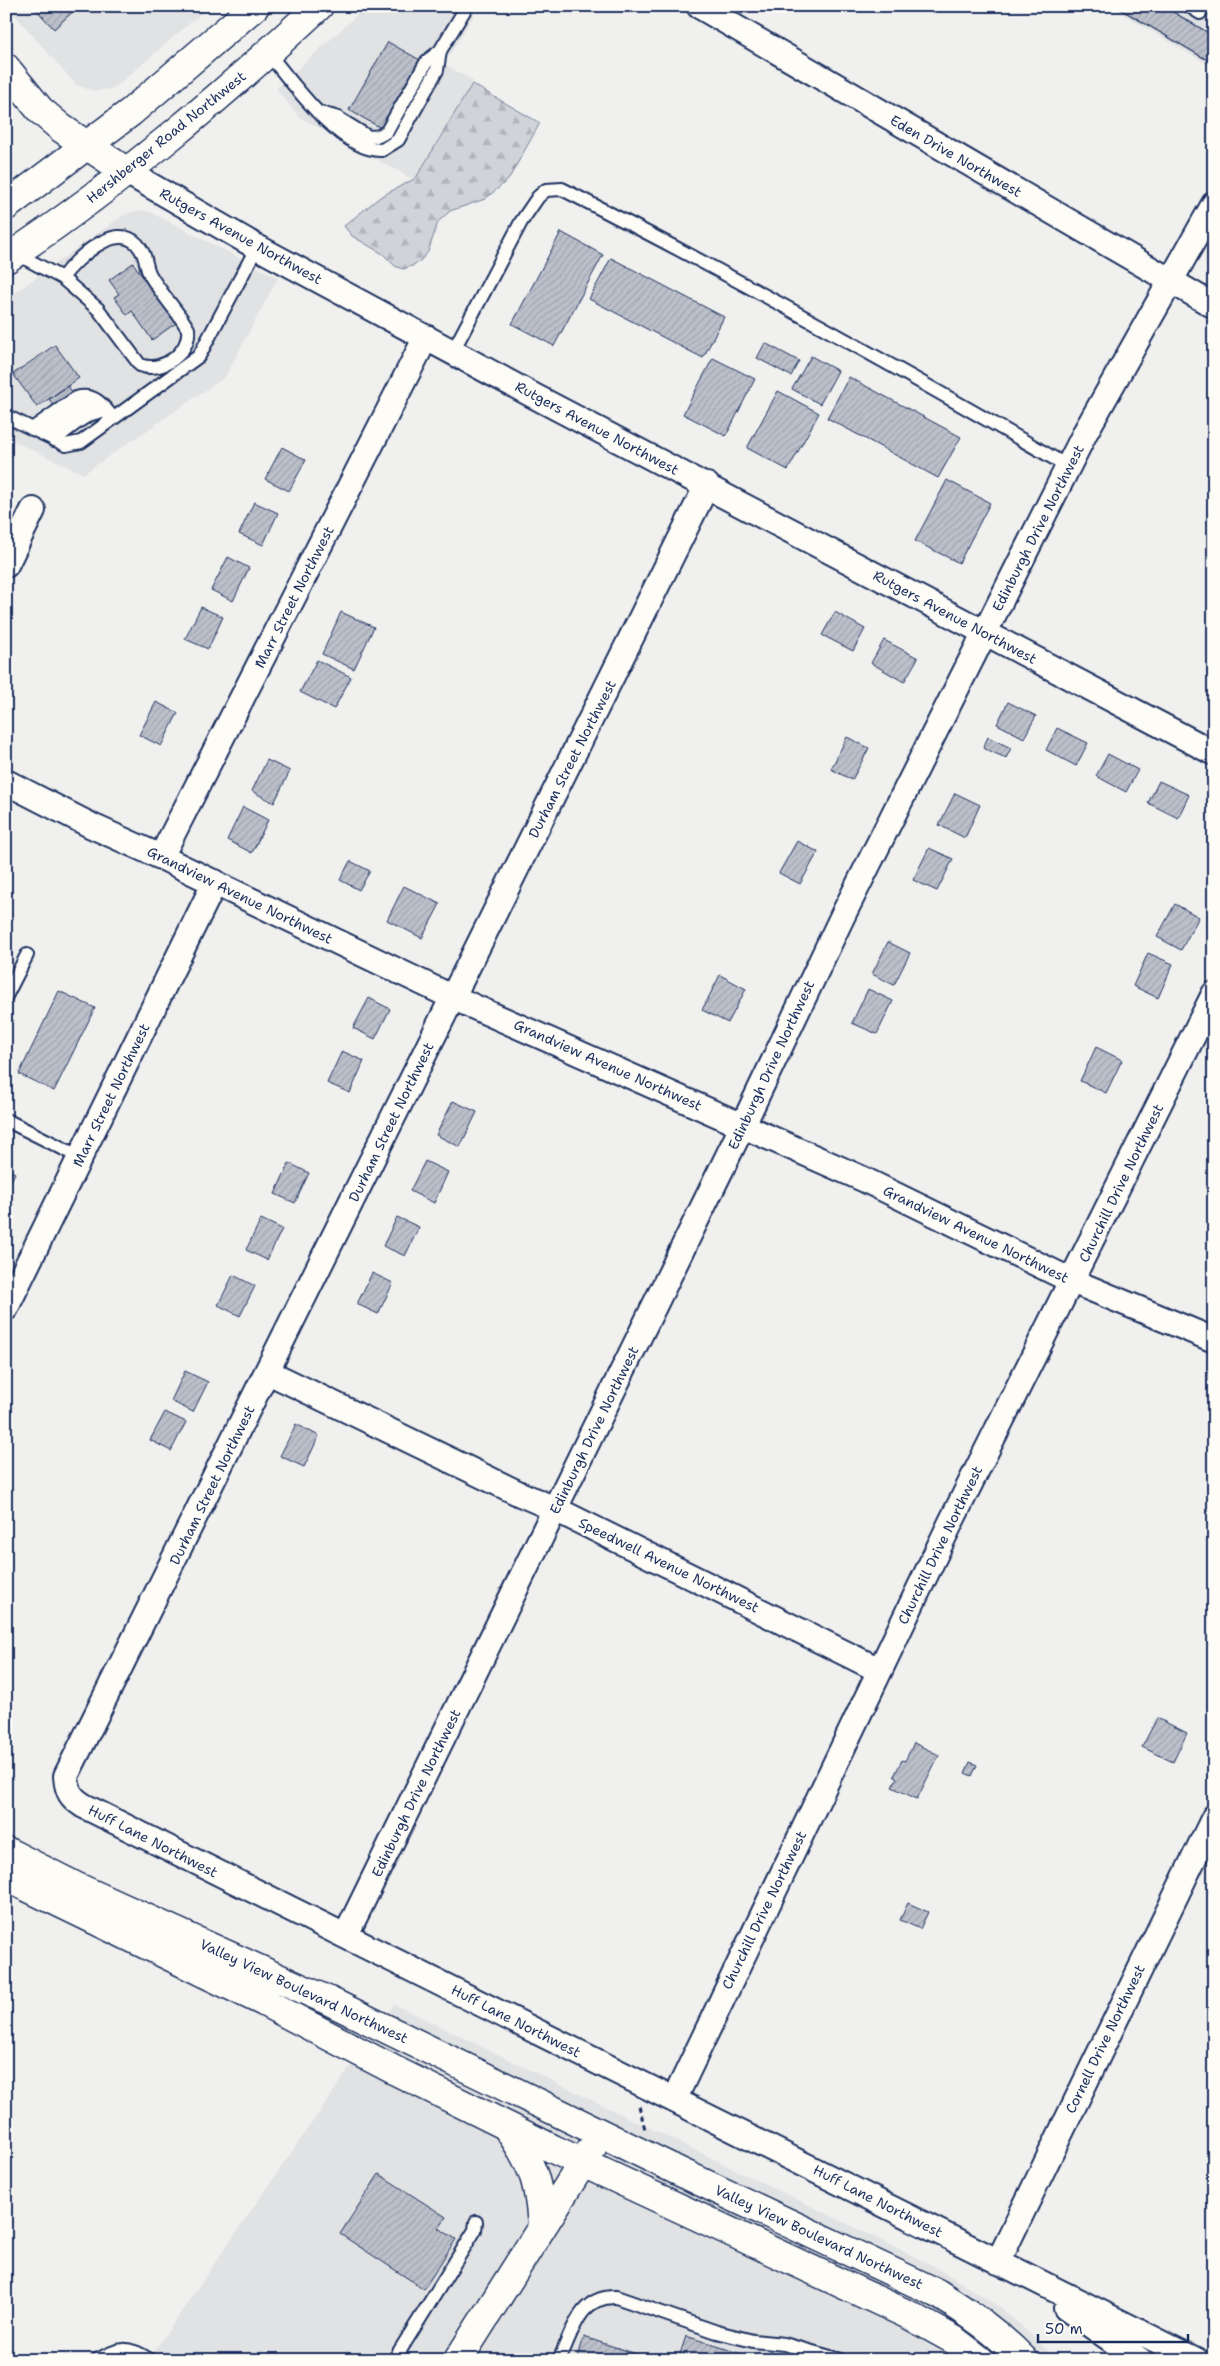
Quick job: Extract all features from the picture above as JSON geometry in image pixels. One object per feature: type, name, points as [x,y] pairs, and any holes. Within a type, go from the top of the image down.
[{"type":"main road","points":[[6,206],[130,112],[255,6]]},
{"type":"main road","name":"Hershberger Road Northwest","points":[[11,256],[127,172],[268,53],[319,6]]},
{"type":"main road","name":"Rutgers Avenue Northwest","points":[[6,68],[40,110],[60,128],[127,172]]},
{"type":"main road","name":"Valley View Boulevard Northwest","points":[[6,1851],[76,1886],[327,2000],[937,2293],[972,2314],[1004,2340],[1024,2360]]},
{"type":"main road","name":"Valley View Boulevard Northwest","points":[[6,1877],[264,2002],[505,2125],[911,2316],[954,2340],[980,2360]]},
{"type":"main road","points":[[505,2125],[526,2154],[535,2176],[540,2196],[542,2227]]},
{"type":"main road","points":[[458,2360],[601,2133]]},
{"type":"street","name":"Eden Drive Northwest","points":[[699,6],[1214,306]]},
{"type":"street","name":"Rutgers Avenue Northwest","points":[[127,172],[258,247],[545,401],[708,485],[1214,753]]},
{"type":"street","name":"Edinburgh Drive Northwest","points":[[346,1935],[744,1125],[843,915],[1069,466],[1169,280],[1214,204]]},
{"type":"street","name":"Marr Street Northwest","points":[[161,856],[426,337]]},
{"type":"street","name":"Durham Street Northwest","points":[[75,1759],[708,485]]},
{"type":"street","points":[[6,565],[33,510]]},
{"type":"street","name":"Grandview Avenue Northwest","points":[[6,782],[92,826],[161,856],[452,997],[863,1179],[1072,1281],[1214,1340]]},
{"type":"street","name":"Marr Street Northwest","points":[[6,1308],[215,882]]},
{"type":"street","name":"Churchill Drive Northwest","points":[[674,2100],[879,1670],[1214,994]]},
{"type":"street","name":"Speedwell Avenue Northwest","points":[[268,1372],[520,1494],[555,1509],[879,1670]]},
{"type":"street","name":"Huff Lane Northwest","points":[[75,1759],[66,1776],[67,1789],[72,1798],[84,1806],[1196,2360]]},
{"type":"street","name":"Cornell Drive Northwest","points":[[998,2262],[1214,1816]]},
{"type":"street","name":"Huff Lane Northwest","points":[[998,2262],[1140,2360]]},
{"type":"lane","points":[[268,53],[331,127],[366,148],[382,150],[398,140],[437,70],[440,51],[467,6]]},
{"type":"lane","points":[[1189,6],[1200,12],[1203,6]]},
{"type":"lane","points":[[453,351],[521,222],[538,197],[546,190],[562,189],[703,262],[928,385],[1069,466]]},
{"type":"lane","points":[[11,256],[62,278],[98,309],[140,365],[154,368],[162,366],[182,352],[187,345],[188,329],[149,274],[146,256],[136,243],[127,237],[118,236],[107,239],[72,264],[62,278]]},
{"type":"lane","points":[[6,416],[66,445],[74,445],[109,413],[198,356],[258,247]]},
{"type":"lane","points":[[43,434],[76,398],[91,397],[109,413]]},
{"type":"lane","points":[[6,996],[27,955]]},
{"type":"lane","points":[[6,1120],[80,1157]]},
{"type":"lane","points":[[394,2360],[475,2230],[476,2222]]},
{"type":"lane","points":[[559,2360],[582,2311],[592,2302],[616,2297],[726,2334],[753,2341],[784,2344],[841,2360]]},
{"type":"lane","points":[[97,2360],[122,2349],[135,2351],[150,2360]]},
{"type":"shaded area","points":[[7,6],[210,6],[119,84],[111,89],[94,91],[76,85]]},
{"type":"shaded area","points":[[367,6],[479,6],[444,64],[473,81],[416,178],[411,178],[299,117],[276,89]]},
{"type":"shaded area","points":[[1109,6],[1214,6],[1214,68]]},
{"type":"shaded area","points":[[142,210],[150,212],[278,278],[225,377],[83,474],[6,437],[6,299],[122,216]]},
{"type":"shaded area","points":[[394,2004],[932,2265],[1000,2307],[1058,2360],[148,2360]]},
{"type":"green space","points":[[472,84],[540,123],[508,180],[485,199],[450,211],[438,222],[428,252],[420,261],[403,269],[395,266],[383,254],[352,236],[344,226],[380,197],[416,178]]},
{"type":"building","points":[[33,6],[79,6],[54,29]]},
{"type":"building","points":[[1115,6],[1163,6],[1207,32],[1214,21],[1214,64]]},
{"type":"building","points":[[1115,6],[1163,6],[1207,32],[1214,21],[1214,64]]},
{"type":"building","points":[[388,42],[420,60],[381,128],[349,110]]},
{"type":"building","points":[[561,232],[603,255],[554,346],[512,324]]},
{"type":"building","points":[[611,258],[724,317],[703,358],[589,299]]},
{"type":"building","points":[[133,263],[176,323],[152,340],[132,311],[127,315],[114,297],[119,294],[109,280]]},
{"type":"building","points":[[765,343],[799,361],[791,376],[757,358]]},
{"type":"building","points":[[55,345],[79,378],[37,407],[13,374]]},
{"type":"building","points":[[811,356],[838,371],[820,404],[792,389]]},
{"type":"building","points":[[713,358],[755,379],[726,436],[683,414]]},
{"type":"building","points":[[849,377],[961,437],[938,478],[827,418]]},
{"type":"building","points":[[68,386],[86,412],[67,425],[49,399]]},
{"type":"building","points":[[778,391],[819,413],[788,470],[747,448]]},
{"type":"building","points":[[282,447],[306,460],[289,491],[265,479]]},
{"type":"building","points":[[947,480],[990,503],[959,563],[915,541]]},
{"type":"building","points":[[254,502],[278,513],[263,545],[239,534]]},
{"type":"building","points":[[228,557],[249,568],[233,601],[211,590]]},
{"type":"building","points":[[201,607],[223,617],[208,649],[185,639]]},
{"type":"building","points":[[341,612],[374,627],[354,669],[322,654]]},
{"type":"building","points":[[835,612],[865,629],[853,651],[822,635]]},
{"type":"building","points":[[884,640],[918,658],[904,682],[871,663]]},
{"type":"building","points":[[317,660],[351,677],[334,709],[300,692]]},
{"type":"building","points":[[156,702],[178,713],[161,746],[139,735]]},
{"type":"building","points":[[1008,702],[1036,716],[1024,738],[997,724]]},
{"type":"building","points":[[1057,728],[1088,743],[1076,766],[1046,750]]},
{"type":"building","points":[[847,737],[869,748],[852,780],[831,769]]},
{"type":"building","points":[[988,737],[1011,748],[1006,758],[983,748]]},
{"type":"building","points":[[1108,754],[1138,770],[1126,792],[1096,776]]},
{"type":"building","points":[[267,760],[290,771],[274,803],[252,791]]},
{"type":"building","points":[[1159,781],[1189,795],[1178,818],[1148,803]]},
{"type":"building","points":[[955,793],[980,805],[965,838],[939,825]]},
{"type":"building","points":[[243,807],[268,820],[252,853],[227,840]]},
{"type":"building","points":[[797,841],[818,852],[800,884],[779,873]]},
{"type":"building","points":[[929,848],[953,859],[937,891],[913,880]]},
{"type":"building","points":[[350,861],[370,871],[359,890],[340,880]]},
{"type":"building","points":[[404,886],[440,904],[422,938],[387,920]]},
{"type":"building","points":[[1175,904],[1199,917],[1181,950],[1157,937]]},
{"type":"building","points":[[888,942],[910,953],[894,985],[872,974]]},
{"type":"building","points":[[1148,953],[1173,964],[1158,998],[1133,986]]},
{"type":"building","points":[[720,975],[746,989],[728,1023],[702,1010]]},
{"type":"building","points":[[868,989],[893,1001],[877,1034],[852,1023]]},
{"type":"building","points":[[59,991],[95,1008],[54,1091],[19,1074]]},
{"type":"building","points":[[369,998],[390,1009],[375,1039],[353,1028]]},
{"type":"building","points":[[1096,1047],[1122,1060],[1106,1093],[1080,1081]]},
{"type":"building","points":[[342,1051],[364,1061],[350,1093],[327,1083]]},
{"type":"building","points":[[453,1101],[477,1112],[460,1147],[436,1135]]},
{"type":"building","points":[[425,1161],[448,1172],[434,1203],[410,1191]]},
{"type":"building","points":[[289,1163],[309,1173],[295,1203],[275,1194]]},
{"type":"building","points":[[6,1168],[15,1173],[6,1191]]},
{"type":"building","points":[[397,1217],[419,1227],[405,1256],[383,1246]]},
{"type":"building","points":[[261,1219],[282,1229],[267,1260],[246,1250]]},
{"type":"building","points":[[372,1273],[393,1283],[378,1314],[357,1304]]},
{"type":"building","points":[[233,1275],[255,1286],[240,1316],[218,1305]]},
{"type":"building","points":[[185,1371],[208,1382],[193,1412],[171,1401]]},
{"type":"building","points":[[165,1412],[186,1422],[171,1451],[150,1440]]},
{"type":"building","points":[[296,1424],[319,1436],[304,1467],[280,1456]]},
{"type":"building","points":[[1157,1718],[1187,1733],[1173,1762],[1142,1747]]},
{"type":"building","points":[[914,1743],[939,1755],[917,1799],[892,1787],[897,1778],[894,1776],[902,1760],[905,1761]]},
{"type":"building","points":[[970,1762],[977,1765],[972,1776],[965,1773]]},
{"type":"building","points":[[908,1903],[928,1912],[920,1929],[900,1920]]},
{"type":"building","points":[[379,2174],[446,2217],[438,2228],[456,2239],[424,2289],[340,2234]]},
{"type":"building","points":[[686,2336],[760,2360],[678,2360]]},
{"type":"building","points":[[584,2337],[655,2360],[577,2360]]}]
